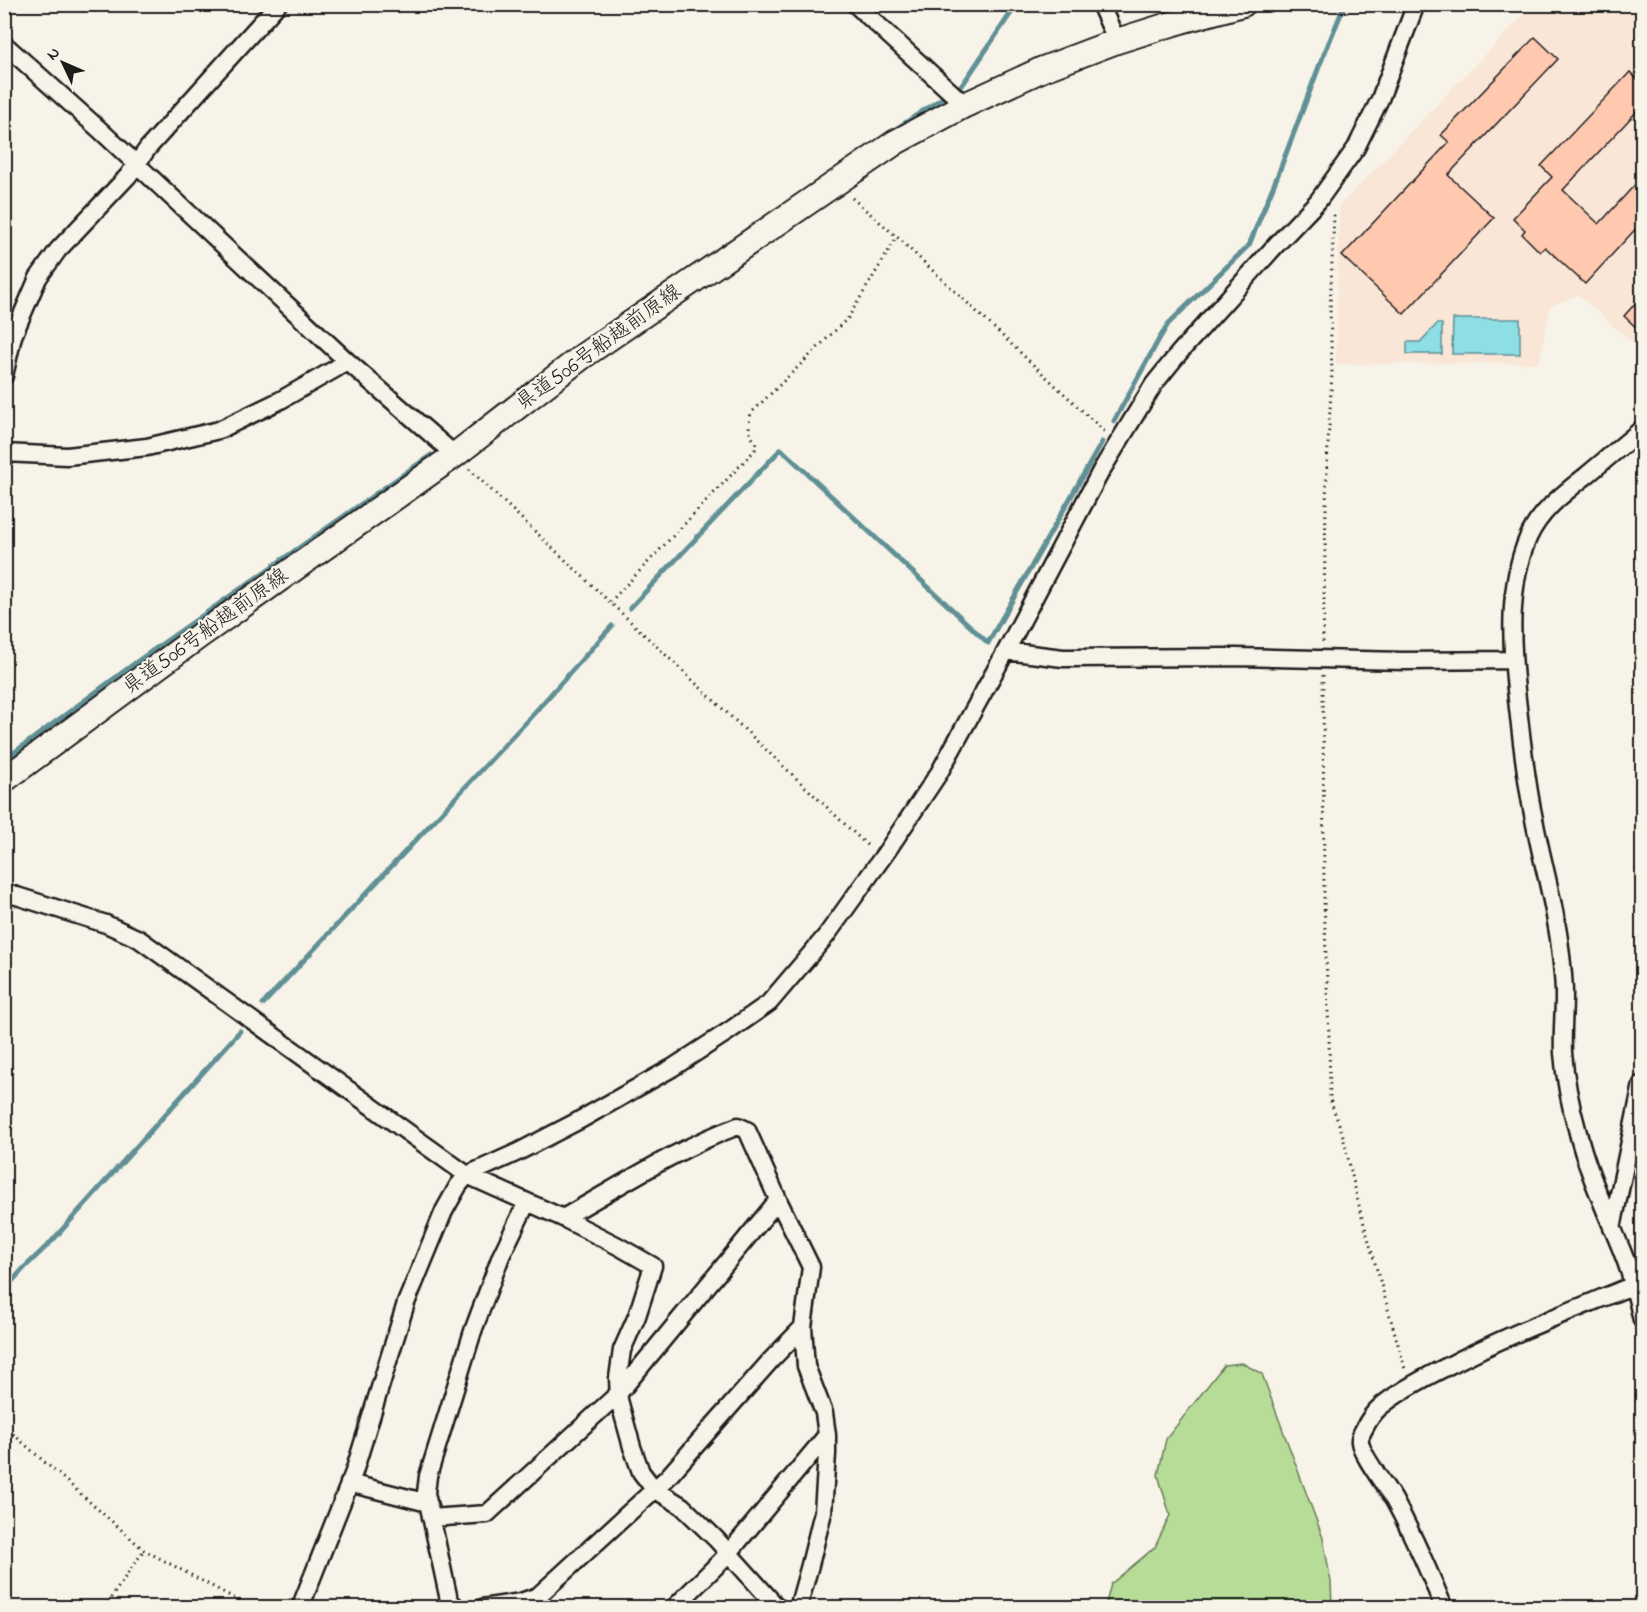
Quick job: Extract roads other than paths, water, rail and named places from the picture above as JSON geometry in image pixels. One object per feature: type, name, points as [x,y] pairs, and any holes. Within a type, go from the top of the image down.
[{"type":"main road","name":"県道506号船越前原線","points":[[4,780],[209,629],[455,455],[583,356],[896,142],[965,105],[1043,69],[1117,41],[1243,4]]},
{"type":"street","points":[[4,376],[13,336],[39,279],[58,250],[128,176],[148,148],[278,4]]},
{"type":"street","points":[[855,4],[965,105]]},
{"type":"street","points":[[1100,4],[1117,41]]},
{"type":"street","points":[[300,1608],[349,1483],[406,1303],[444,1211],[458,1186],[467,1175],[568,1126],[634,1090],[729,1031],[768,1003],[826,936],[939,773],[1101,471],[1154,384],[1276,244],[1318,201],[1356,148],[1368,126],[1416,4]]},
{"type":"street","points":[[4,44],[347,361],[455,455]]},
{"type":"street","points":[[4,453],[67,456],[147,447],[219,430],[279,400],[347,361]]},
{"type":"street","points":[[1642,429],[1560,497],[1534,525],[1527,540],[1515,591],[1513,621],[1513,660],[1527,778],[1560,945],[1564,992],[1563,1053],[1569,1091],[1577,1130],[1612,1229],[1638,1282],[1642,1320]]},
{"type":"street","points":[[1006,651],[1063,658],[1513,660]]},
{"type":"street","points":[[4,892],[106,924],[139,939],[467,1175],[563,1218],[653,1266],[637,1316],[622,1350],[618,1378],[619,1400],[641,1472],[654,1489],[682,1506],[716,1539],[778,1608]]},
{"type":"street","points":[[1612,1229],[1642,1084]]},
{"type":"street","points":[[563,1218],[715,1135],[738,1126],[747,1130],[811,1267],[802,1327],[806,1366],[824,1413],[827,1435],[823,1512],[798,1608]]},
{"type":"street","points":[[349,1483],[429,1510],[487,1514],[619,1393],[778,1200]]},
{"type":"street","points":[[457,1608],[449,1600],[429,1510],[426,1493],[428,1476],[473,1331],[501,1256],[527,1202]]},
{"type":"street","points":[[1444,1608],[1409,1529],[1360,1444],[1361,1434],[1380,1407],[1431,1374],[1498,1340],[1638,1282]]},
{"type":"street","points":[[482,1608],[521,1602],[538,1596],[667,1478],[802,1327]]},
{"type":"street","points":[[674,1608],[728,1554],[827,1435]]},
{"type":"water","points":[[1453,319],[1520,319],[1520,354],[1452,354]]},
{"type":"water","points":[[1437,324],[1442,324],[1442,354],[1407,354],[1407,342],[1420,342]]},
{"type":"waterway","points":[[896,129],[963,84],[1017,4]]},
{"type":"waterway","points":[[1114,421],[1168,324],[1249,245],[1345,4]]},
{"type":"waterway","points":[[630,608],[781,449],[988,643],[1102,442]]},
{"type":"waterway","points":[[4,760],[142,658],[431,455]]},
{"type":"waterway","points":[[263,1004],[526,722],[612,626]]},
{"type":"waterway","points":[[4,1290],[52,1241],[240,1031]]}]
